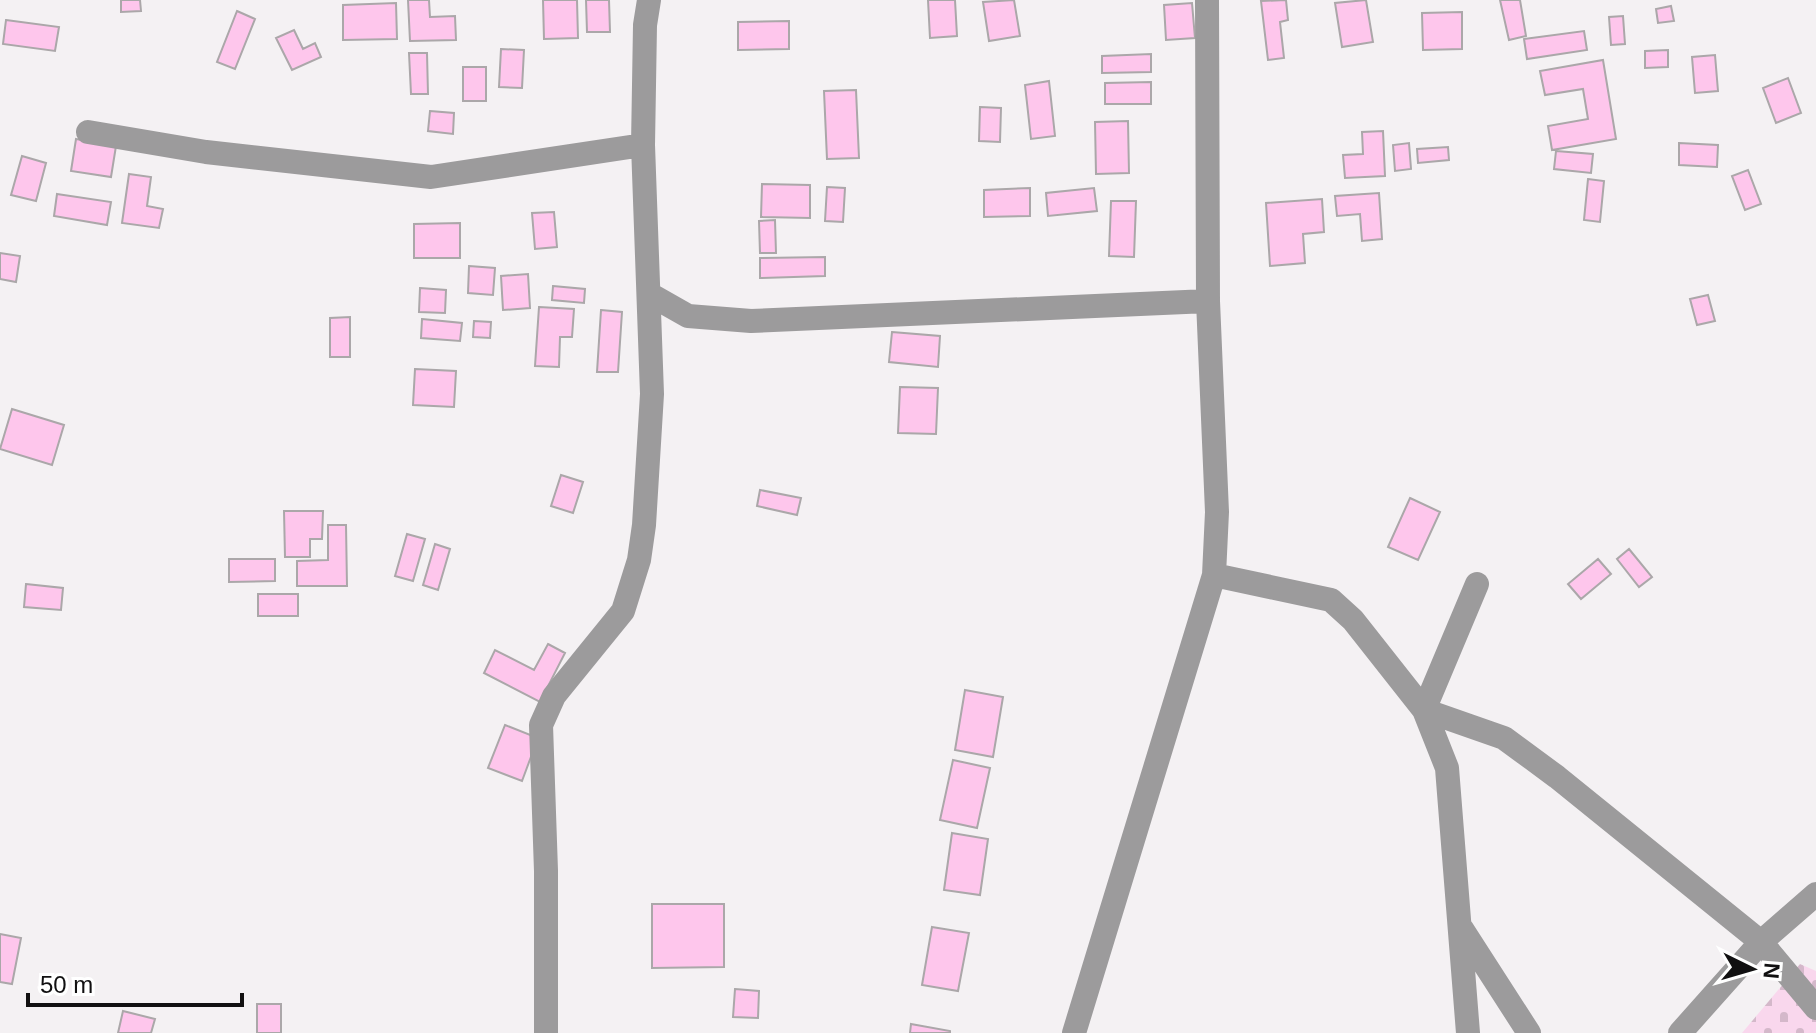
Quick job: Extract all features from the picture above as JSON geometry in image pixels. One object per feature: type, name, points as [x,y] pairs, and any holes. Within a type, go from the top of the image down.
[{"type":"street","points":[[639,0],[645,25]]},
{"type":"street","points":[[546,1033],[546,871],[541,725],[554,696],[623,611],[639,560],[652,394],[651,295],[643,145],[645,25],[649,0]]},
{"type":"street","points":[[1074,1033],[1214,575],[1217,512],[1208,301],[1207,0]]},
{"type":"street","points":[[88,132],[206,152],[431,177],[643,145]]},
{"type":"street","points":[[651,295],[688,316],[751,321],[1208,301]]},
{"type":"street","points":[[1214,575],[1331,600],[1353,620],[1424,710],[1447,768],[1468,1033]]},
{"type":"street","points":[[1424,710],[1477,584]]},
{"type":"street","points":[[1424,710],[1504,738],[1611,818],[1761,942],[1816,1008]]},
{"type":"street","points":[[1680,1033],[1761,942],[1816,894]]},
{"type":"street","points":[[1461,927],[1529,1033]]},
{"type":"green space","points":[[1800,964],[1816,971],[1816,1033],[1742,1033]]},
{"type":"building","points":[[121,0],[140,0],[141,11],[121,12]]},
{"type":"building","points":[[408,0],[429,0],[430,17],[455,16],[456,40],[410,41]]},
{"type":"building","points":[[543,0],[577,0],[578,38],[544,39]]},
{"type":"building","points":[[586,0],[609,0],[610,32],[587,32]]},
{"type":"building","points":[[928,0],[955,0],[957,36],[930,38]]},
{"type":"building","points":[[1014,0],[1020,36],[989,41],[983,2]]},
{"type":"building","points":[[1286,0],[1288,20],[1280,22],[1284,58],[1268,60],[1261,1]]},
{"type":"building","points":[[1366,0],[1373,42],[1342,47],[1335,3]]},
{"type":"building","points":[[1500,0],[1520,0],[1526,36],[1509,40]]},
{"type":"building","points":[[396,3],[397,39],[343,40],[343,5]]},
{"type":"building","points":[[1192,3],[1195,38],[1166,40],[1164,5]]},
{"type":"building","points":[[1671,6],[1674,21],[1658,23],[1656,9]]},
{"type":"building","points":[[237,11],[255,19],[235,69],[217,62]]},
{"type":"building","points":[[1462,12],[1462,49],[1423,50],[1422,13]]},
{"type":"building","points":[[1623,16],[1625,44],[1611,45],[1609,17]]},
{"type":"building","points":[[6,20],[59,27],[55,51],[3,44]]},
{"type":"building","points":[[789,21],[789,49],[738,50],[738,22]]},
{"type":"building","points":[[294,30],[303,49],[315,43],[321,57],[292,70],[276,38]]},
{"type":"building","points":[[1584,31],[1587,50],[1527,59],[1524,39]]},
{"type":"building","points":[[501,49],[524,50],[522,88],[499,87]]},
{"type":"building","points":[[1668,50],[1668,67],[1645,68],[1645,51]]},
{"type":"building","points":[[409,53],[427,53],[428,94],[411,94]]},
{"type":"building","points":[[1151,54],[1151,72],[1102,73],[1102,56]]},
{"type":"building","points":[[1715,55],[1718,91],[1695,93],[1692,57]]},
{"type":"building","points":[[1603,60],[1616,139],[1552,150],[1548,126],[1588,119],[1583,89],[1545,95],[1540,71]]},
{"type":"building","points":[[463,67],[486,67],[486,101],[463,101]]},
{"type":"building","points":[[1788,78],[1801,113],[1776,123],[1763,88]]},
{"type":"building","points":[[1049,81],[1055,136],[1031,139],[1025,85]]},
{"type":"building","points":[[1151,82],[1151,104],[1105,104],[1105,83]]},
{"type":"building","points":[[856,90],[859,158],[827,159],[824,91]]},
{"type":"building","points":[[980,107],[1001,108],[1000,142],[979,141]]},
{"type":"building","points":[[430,111],[454,113],[453,134],[428,131]]},
{"type":"building","points":[[1128,121],[1129,173],[1096,174],[1095,122]]},
{"type":"building","points":[[1383,131],[1385,176],[1345,178],[1343,155],[1363,154],[1362,132]]},
{"type":"building","points":[[76,139],[116,146],[111,177],[71,171]]},
{"type":"building","points":[[1409,143],[1411,169],[1395,171],[1393,145]]},
{"type":"building","points":[[1679,143],[1718,145],[1717,167],[1679,165]]},
{"type":"building","points":[[1448,147],[1449,160],[1418,163],[1417,149]]},
{"type":"building","points":[[1556,151],[1593,154],[1591,173],[1554,169]]},
{"type":"building","points":[[22,156],[46,163],[36,201],[11,195]]},
{"type":"building","points":[[1748,170],[1761,204],[1745,210],[1732,176]]},
{"type":"building","points":[[129,174],[151,177],[147,206],[163,209],[159,228],[122,223]]},
{"type":"building","points":[[1588,179],[1604,181],[1600,222],[1584,220]]},
{"type":"building","points":[[762,184],[810,185],[810,218],[761,217]]},
{"type":"building","points":[[827,187],[845,188],[843,222],[825,221]]},
{"type":"building","points":[[1030,188],[1030,216],[984,217],[984,190]]},
{"type":"building","points":[[1094,188],[1097,211],[1048,216],[1046,193]]},
{"type":"building","points":[[1379,193],[1382,239],[1362,241],[1360,214],[1337,216],[1335,196]]},
{"type":"building","points":[[57,194],[111,202],[107,225],[54,216]]},
{"type":"building","points":[[1322,199],[1324,232],[1303,234],[1305,263],[1270,266],[1266,203]]},
{"type":"building","points":[[1111,201],[1136,201],[1134,257],[1109,256]]},
{"type":"building","points":[[554,212],[557,247],[535,249],[532,213]]},
{"type":"building","points":[[775,220],[776,253],[760,253],[759,221]]},
{"type":"building","points":[[460,223],[460,258],[414,258],[414,224]]},
{"type":"building","points":[[0,253],[20,256],[16,282],[0,279]]},
{"type":"building","points":[[825,257],[825,276],[760,278],[760,258]]},
{"type":"building","points":[[469,266],[495,268],[493,295],[468,293]]},
{"type":"building","points":[[528,274],[530,308],[503,310],[501,276]]},
{"type":"building","points":[[553,286],[585,289],[584,303],[552,300]]},
{"type":"building","points":[[420,288],[446,290],[445,313],[419,312]]},
{"type":"building","points":[[1708,295],[1715,321],[1697,325],[1690,299]]},
{"type":"building","points":[[539,307],[574,309],[572,337],[560,337],[559,367],[535,366]]},
{"type":"building","points":[[601,310],[622,312],[618,372],[597,372]]},
{"type":"building","points":[[350,317],[350,357],[330,357],[330,318]]},
{"type":"building","points":[[422,319],[462,323],[460,341],[421,338]]},
{"type":"building","points":[[474,321],[491,322],[490,338],[473,337]]},
{"type":"building","points":[[892,332],[940,336],[938,367],[889,362]]},
{"type":"building","points":[[415,369],[456,371],[454,407],[413,405]]},
{"type":"building","points":[[900,387],[938,388],[936,434],[898,433]]},
{"type":"building","points":[[12,409],[64,425],[52,465],[0,449]]},
{"type":"building","points":[[561,475],[583,482],[573,513],[551,506]]},
{"type":"building","points":[[760,490],[801,498],[797,515],[757,506]]},
{"type":"building","points":[[1410,498],[1440,512],[1418,560],[1388,547]]},
{"type":"building","points":[[284,511],[323,511],[322,539],[310,539],[310,557],[285,557]]},
{"type":"building","points":[[328,525],[346,525],[347,586],[297,586],[297,561],[328,560]]},
{"type":"building","points":[[407,534],[425,539],[413,581],[395,576]]},
{"type":"building","points":[[435,544],[450,549],[438,590],[423,585]]},
{"type":"building","points":[[1629,549],[1652,577],[1639,587],[1617,559]]},
{"type":"building","points":[[229,559],[275,559],[275,581],[229,582]]},
{"type":"building","points":[[1598,559],[1611,574],[1581,599],[1568,584]]},
{"type":"building","points":[[26,584],[63,588],[61,610],[24,607]]},
{"type":"building","points":[[258,594],[298,594],[298,616],[258,616]]},
{"type":"building","points":[[548,644],[565,653],[540,702],[484,673],[495,650],[534,670]]},
{"type":"building","points":[[965,690],[1003,697],[993,757],[955,750]]},
{"type":"building","points":[[505,725],[538,738],[522,781],[488,768]]},
{"type":"building","points":[[953,760],[990,768],[977,828],[940,820]]},
{"type":"building","points":[[952,833],[988,839],[980,895],[944,890]]},
{"type":"building","points":[[652,904],[724,904],[724,967],[652,968]]},
{"type":"building","points":[[932,927],[969,933],[958,991],[922,985]]},
{"type":"building","points":[[0,934],[21,938],[12,984],[0,982]]},
{"type":"building","points":[[735,989],[759,991],[758,1018],[733,1017]]},
{"type":"building","points":[[257,1004],[281,1004],[281,1033],[257,1033]]},
{"type":"building","points":[[123,1011],[155,1019],[151,1033],[118,1033]]},
{"type":"building","points":[[911,1024],[950,1031],[950,1033],[910,1033]]}]
